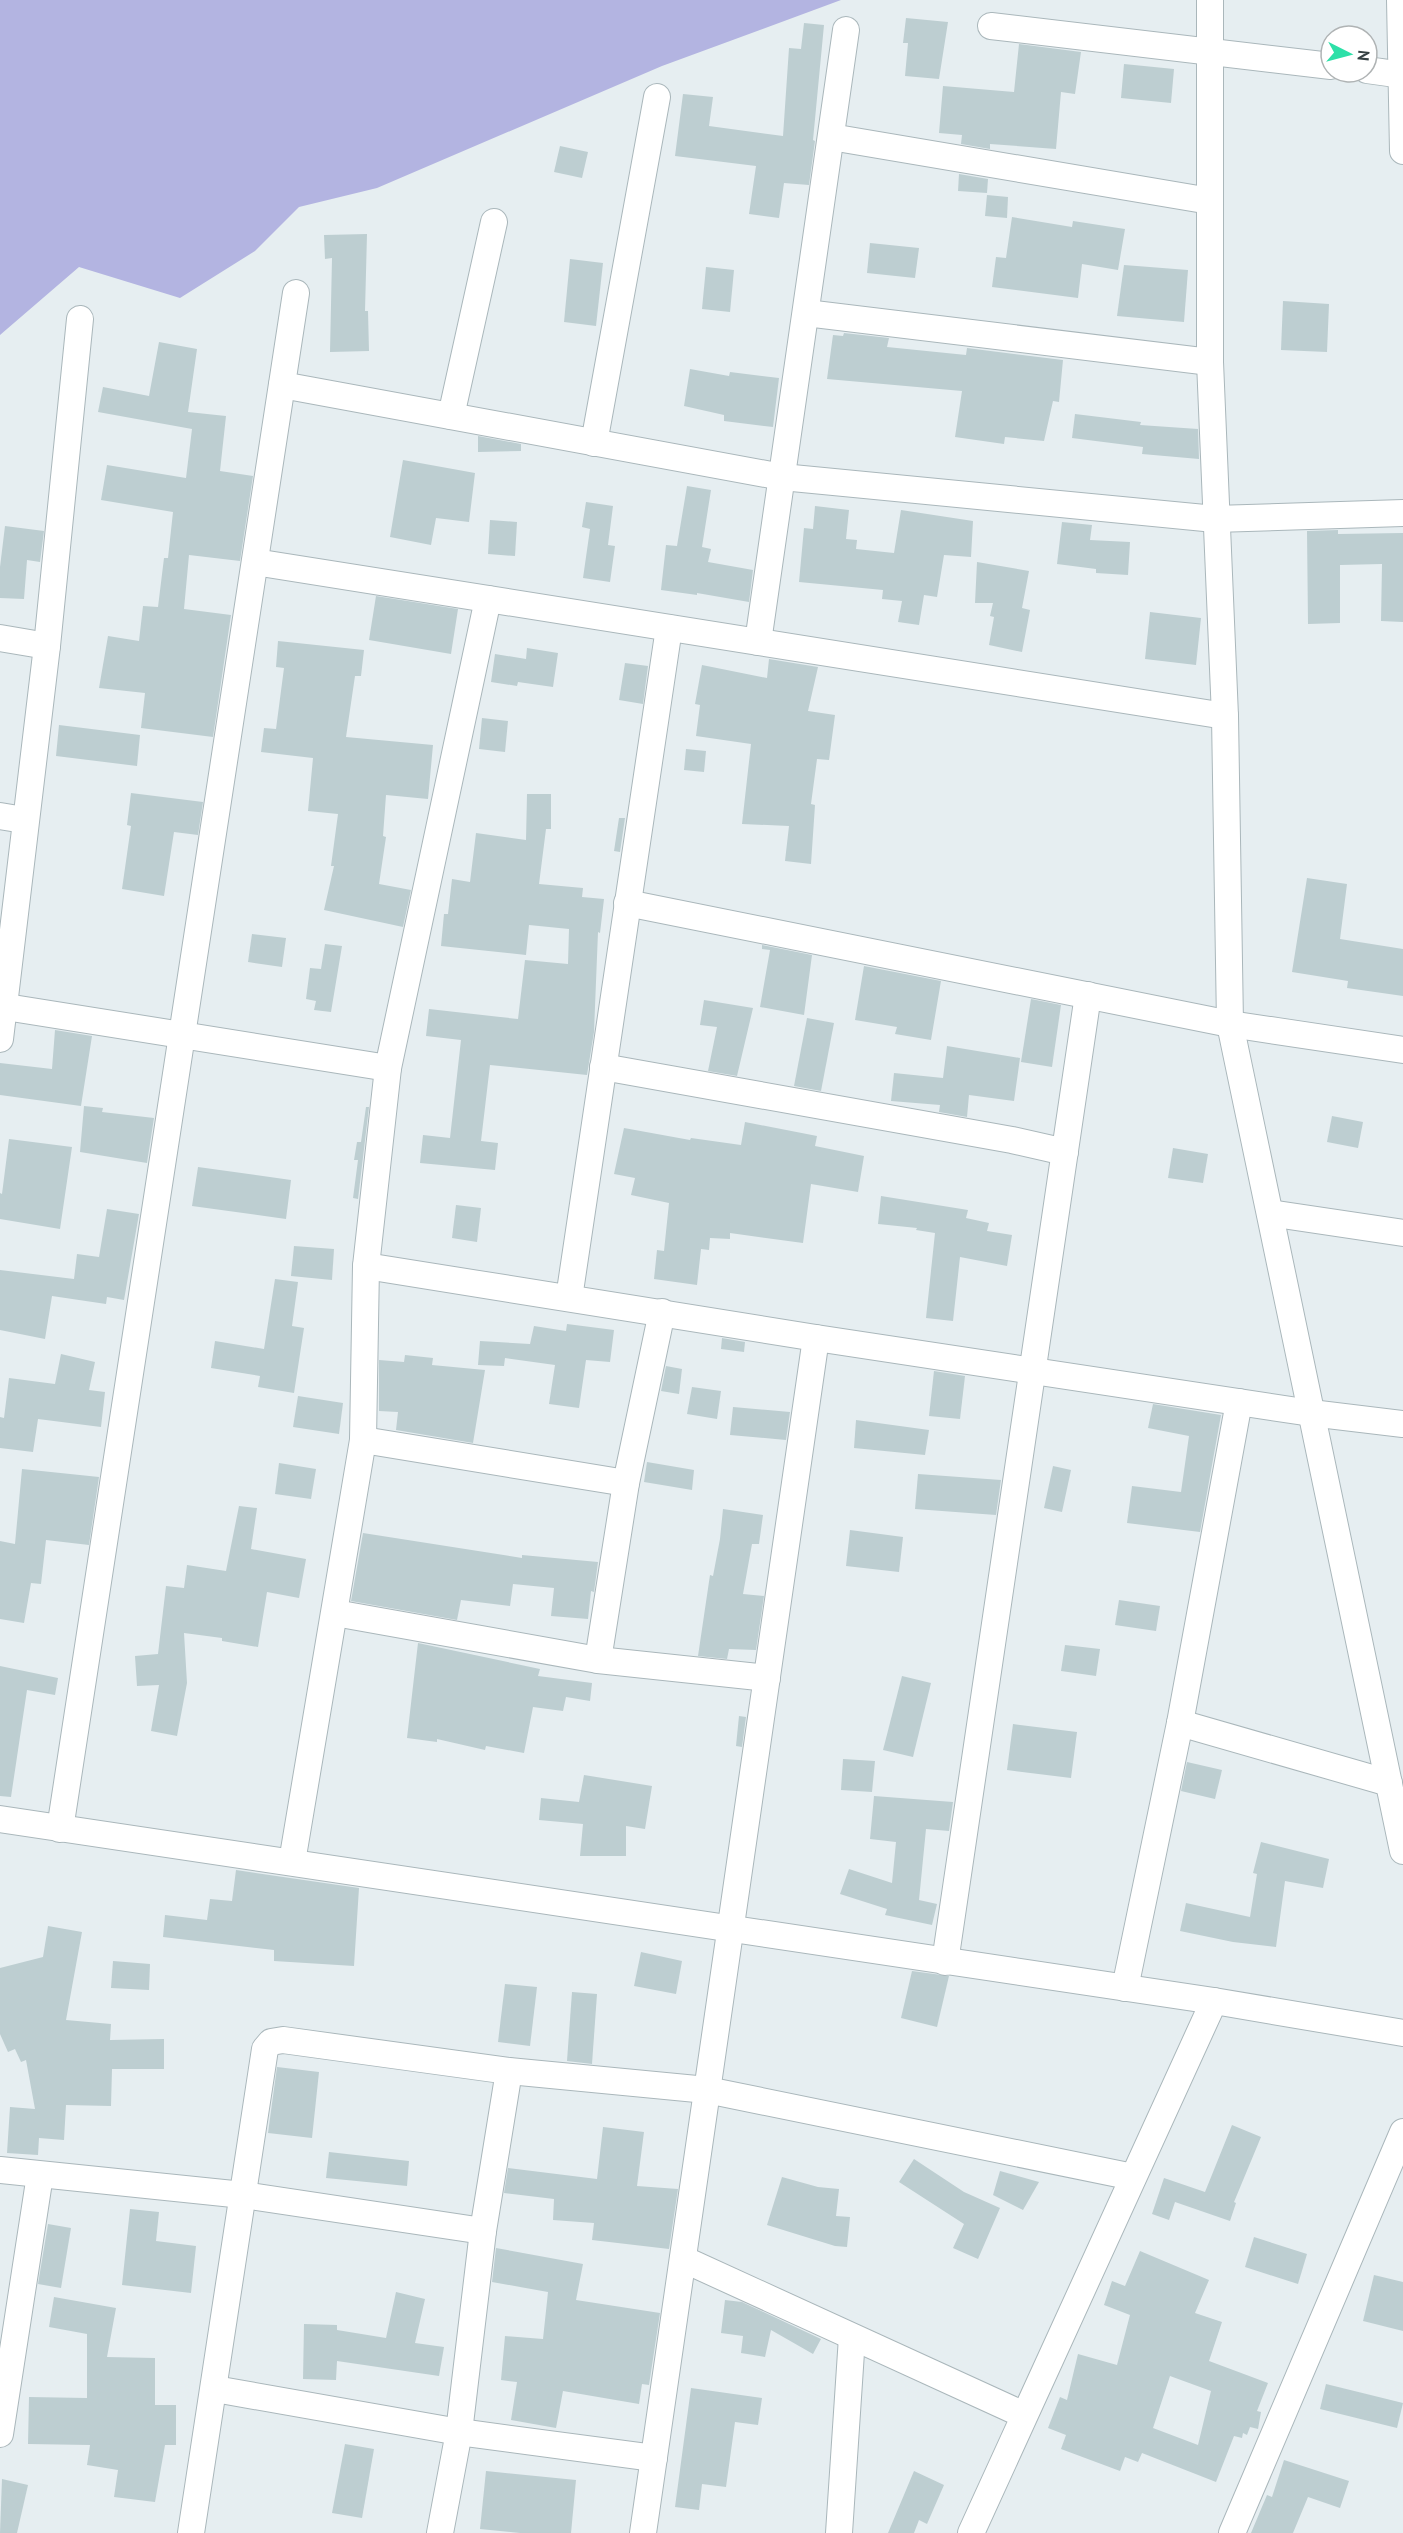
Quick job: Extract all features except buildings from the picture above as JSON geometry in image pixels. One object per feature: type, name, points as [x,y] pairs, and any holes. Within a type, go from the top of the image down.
[{"type":"street","points":[[1210,0],[1210,362],[1225,716],[1230,1024],[1403,1851]]},
{"type":"street","points":[[1400,0],[1403,151]]},
{"type":"street","points":[[991,26],[1319,65]]},
{"type":"street","points":[[758,642],[846,30]]},
{"type":"street","points":[[1379,72],[1402,75]]},
{"type":"street","points":[[594,443],[657,97]]},
{"type":"street","points":[[831,137],[1210,201]]},
{"type":"street","points":[[451,416],[494,222]]},
{"type":"street","points":[[60,1829],[296,293]]},
{"type":"street","points":[[806,313],[1210,362]]},
{"type":"street","points":[[0,1039],[12,818],[47,646],[80,319]]},
{"type":"street","points":[[282,385],[782,477],[1215,519],[1403,513]]},
{"type":"street","points":[[255,562],[1225,716]]},
{"type":"street","points":[[292,1862],[363,1440],[366,1266],[388,1068],[488,599]]},
{"type":"street","points":[[569,1298],[669,627]]},
{"type":"street","points":[[0,638],[47,646]]},
{"type":"street","points":[[627,903],[1230,1024],[1403,1050]]},
{"type":"street","points":[[945,1962],[1089,995]]},
{"type":"street","points":[[3,1006],[388,1068]]},
{"type":"street","points":[[603,1067],[1012,1140],[1065,1152]]},
{"type":"street","points":[[1270,1213],[1403,1233]]},
{"type":"street","points":[[366,1266],[816,1338],[1311,1413],[1403,1424]]},
{"type":"street","points":[[598,1660],[626,1483],[662,1312]]},
{"type":"street","points":[[644,2533],[816,1338]]},
{"type":"street","points":[[1125,1988],[1180,1723],[1239,1402]]},
{"type":"street","points":[[363,1440],[626,1483]]},
{"type":"street","points":[[335,1613],[598,1660],[767,1678]]},
{"type":"street","points":[[1180,1723],[1389,1783]]},
{"type":"street","points":[[0,1819],[1214,2001],[1403,2033]]},
{"type":"street","points":[[971,2533],[1214,2001]]},
{"type":"street","points":[[191,2533],[215,2389],[265,2049],[271,2042],[283,2040],[509,2070],[707,2090],[1133,2177]]},
{"type":"street","points":[[440,2533],[459,2432],[483,2231],[509,2070]]},
{"type":"street","points":[[1232,2533],[1403,2132]]},
{"type":"street","points":[[0,2170],[243,2195],[483,2231]]},
{"type":"street","points":[[0,2434],[5,2367],[40,2175]]},
{"type":"street","points":[[683,2259],[1024,2415]]},
{"type":"street","points":[[839,2533],[852,2337]]},
{"type":"street","points":[[215,2389],[459,2432],[654,2458]]},
{"type":"shaded area","points":[[0,0],[841,0],[662,66],[377,188],[299,207],[255,251],[180,298],[79,267],[0,335]]}]
